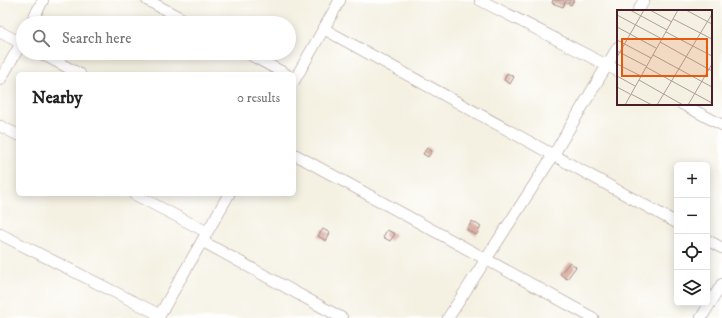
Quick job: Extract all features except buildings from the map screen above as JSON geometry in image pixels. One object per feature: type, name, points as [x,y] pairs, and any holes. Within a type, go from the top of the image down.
[{"type":"street","points":[[35,16],[43,0]]},
{"type":"street","points":[[147,0],[177,16]]},
{"type":"street","points":[[480,0],[617,71]]},
{"type":"street","points":[[639,10],[644,0]]},
{"type":"street","points":[[296,72],[324,28],[336,1]]},
{"type":"street","points":[[324,28],[674,221]]},
{"type":"street","points":[[0,32],[16,39]]},
{"type":"street","points":[[448,318],[554,154],[617,49]]},
{"type":"street","points":[[0,80],[16,52]]},
{"type":"street","points":[[53,60],[76,72]]},
{"type":"street","points":[[260,60],[281,72]]},
{"type":"street","points":[[684,105],[722,125]]},
{"type":"street","points":[[0,126],[16,134]]},
{"type":"street","points":[[296,155],[593,318]]},
{"type":"street","points":[[137,196],[342,318]]},
{"type":"street","points":[[0,234],[159,317],[228,196]]},
{"type":"street","points":[[710,242],[722,248]]},
{"type":"street","points":[[701,318],[722,284]]}]
